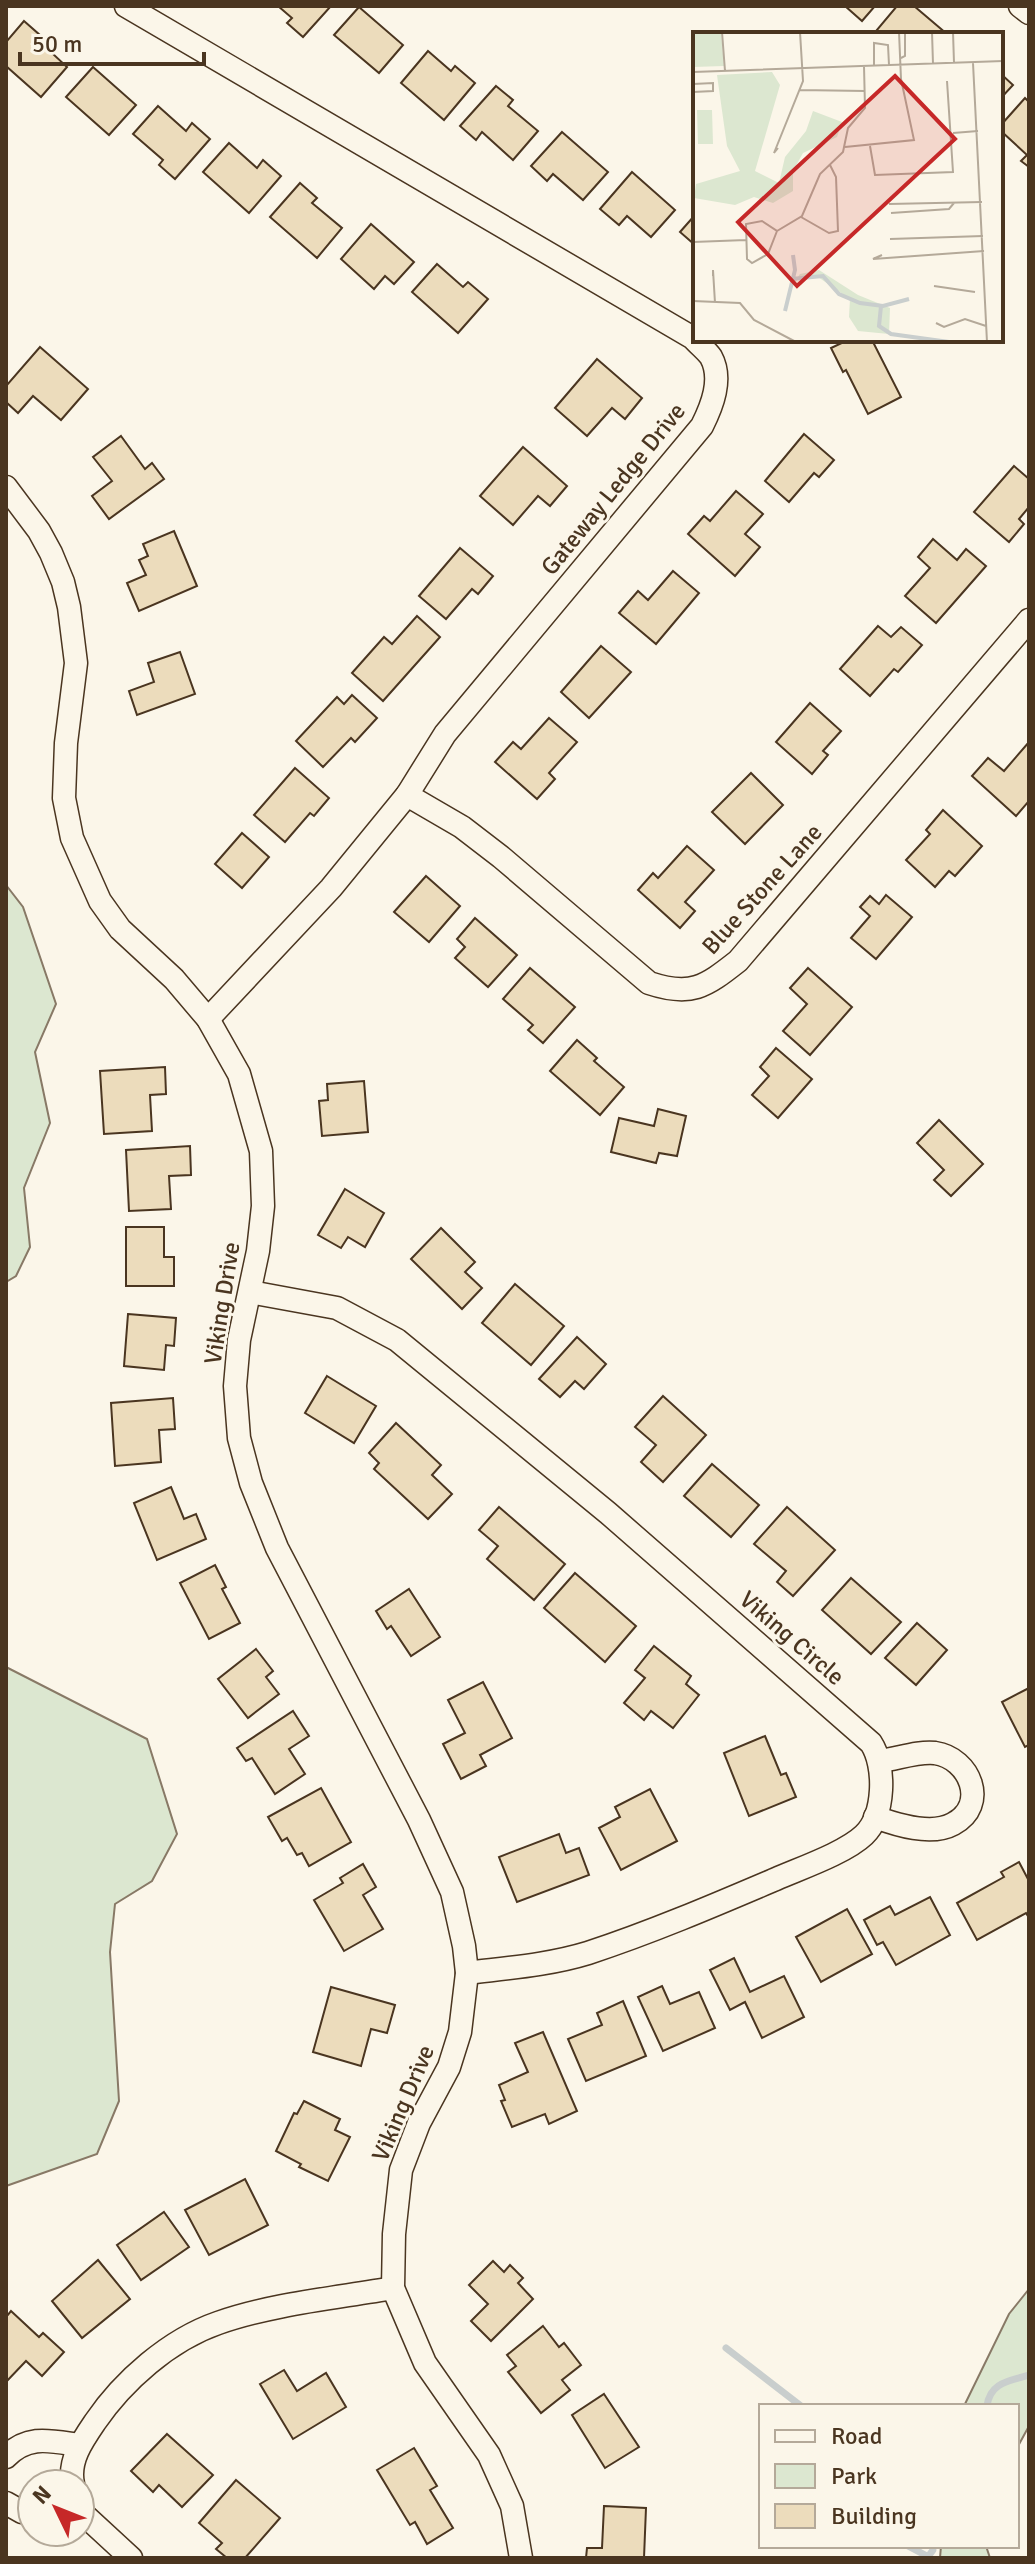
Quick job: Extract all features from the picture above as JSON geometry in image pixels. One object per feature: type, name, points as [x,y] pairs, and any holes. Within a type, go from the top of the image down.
[{"type":"street","name":"Gateway Ledge Drive","points":[[126,6],[693,338]]},
{"type":"street","points":[[1020,6],[1029,13]]},
{"type":"street","name":"Gateway Ledge Drive","points":[[208,1019],[331,888],[407,795],[445,734],[702,426],[713,406],[716,380],[711,357],[697,342]]},
{"type":"street","name":"Viking Drive","points":[[6,487],[39,531],[51,553],[69,607],[76,663],[66,743],[64,798],[72,838],[100,901],[120,929],[174,979],[208,1019],[239,1074],[261,1151],[263,1206],[258,1251],[239,1340],[235,1386],[239,1438],[251,1483],[277,1548],[419,1820],[449,1885],[464,1946],[467,1973],[460,2032],[449,2067],[419,2123],[401,2170],[395,2208],[393,2288]]},
{"type":"street","name":"Blue Stone Lane","points":[[407,795],[462,827],[501,857],[649,983],[664,988],[685,989],[708,984],[738,961],[1029,620]]},
{"type":"street","name":"Viking Circle","points":[[250,1292],[337,1308],[397,1340],[503,1424],[724,1613],[871,1743],[880,1761]]},
{"type":"street","points":[[467,1973],[529,1966],[586,1953],[746,1892],[825,1858],[864,1836],[875,1817],[882,1788],[880,1761],[932,1753],[954,1760],[969,1776],[973,1794],[971,1805],[963,1817],[947,1827],[912,1827],[875,1817]]},
{"type":"street","points":[[72,2468],[79,2445],[111,2399],[173,2347],[215,2324],[246,2315],[393,2288],[425,2363],[489,2455],[512,2506],[521,2558]]},
{"type":"street","points":[[6,2457],[23,2443],[47,2441],[79,2445]]},
{"type":"street","points":[[96,2526],[131,2558]]},
{"type":"green space","points":[[6,885],[23,907],[56,1004],[35,1052],[50,1123],[24,1188],[30,1247],[16,1276],[6,1282]]},
{"type":"green space","points":[[6,1667],[147,1739],[177,1834],[152,1881],[115,1904],[110,1952],[119,2101],[97,2154],[6,2186]]},
{"type":"green space","points":[[1029,2289],[1029,2426],[1019,2444],[1019,2404],[965,2404],[1009,2314]]},
{"type":"green space","points":[[941,2548],[987,2548],[990,2558],[940,2558]]},
{"type":"building","points":[[278,6],[331,6],[303,37],[287,23],[292,18]]},
{"type":"building","points":[[845,6],[875,6],[862,21]]},
{"type":"building","points":[[897,6],[914,6],[945,32],[877,32]]},
{"type":"building","points":[[359,7],[403,45],[379,73],[334,35]]},
{"type":"building","points":[[24,21],[41,36],[38,40],[67,67],[41,97],[6,66],[6,42]]},
{"type":"building","points":[[428,51],[451,71],[455,66],[475,83],[444,120],[401,83]]},
{"type":"building","points":[[93,67],[136,105],[109,135],[66,97]]},
{"type":"building","points":[[1003,76],[1013,85],[1003,96]]},
{"type":"building","points":[[496,86],[513,100],[508,106],[538,131],[513,160],[482,132],[476,140],[460,126]]},
{"type":"building","points":[[1025,98],[1029,102],[1029,167],[1021,161],[1027,155],[1003,133],[1003,123]]},
{"type":"building","points":[[158,106],[186,131],[192,123],[210,139],[175,179],[159,165],[163,160],[133,134]]},
{"type":"building","points":[[562,132],[608,172],[583,200],[553,174],[547,181],[531,166]]},
{"type":"building","points":[[229,143],[257,168],[263,160],[281,176],[249,213],[203,172]]},
{"type":"building","points":[[632,172],[675,210],[651,237],[627,216],[619,225],[600,209]]},
{"type":"building","points":[[300,183],[317,198],[312,203],[342,228],[317,258],[270,217]]},
{"type":"building","points":[[693,217],[693,243],[680,232]]},
{"type":"building","points":[[371,224],[414,262],[394,284],[385,276],[374,289],[341,259]]},
{"type":"building","points":[[437,264],[463,287],[468,282],[488,299],[458,333],[412,292]]},
{"type":"building","points":[[844,342],[873,342],[901,397],[868,414],[831,348]]},
{"type":"building","points":[[40,347],[88,389],[61,420],[33,396],[18,413],[6,402],[6,386]]},
{"type":"building","points":[[597,359],[642,398],[625,419],[612,408],[587,436],[555,408]]},
{"type":"building","points":[[804,434],[834,460],[819,477],[814,473],[789,502],[765,481]]},
{"type":"building","points":[[121,436],[145,469],[152,463],[164,479],[109,519],[92,496],[112,481],[93,457]]},
{"type":"building","points":[[523,447],[567,486],[550,506],[538,496],[513,525],[480,496]]},
{"type":"building","points":[[1014,466],[1029,479],[1029,507],[1019,519],[1024,524],[1009,542],[974,512]]},
{"type":"building","points":[[736,491],[763,514],[745,534],[760,547],[735,576],[688,534],[704,516],[710,521]]},
{"type":"building","points":[[174,531],[197,586],[139,611],[127,583],[146,575],[139,560],[148,556],[143,544]]},
{"type":"building","points":[[933,539],[957,560],[966,549],[986,566],[936,623],[905,596],[930,568],[918,557]]},
{"type":"building","points":[[460,548],[493,576],[478,594],[472,589],[446,619],[419,596]]},
{"type":"building","points":[[673,571],[699,593],[656,644],[619,613],[638,591],[648,600]]},
{"type":"building","points":[[417,616],[440,637],[383,701],[352,673],[384,637],[392,644]]},
{"type":"building","points":[[878,626],[891,637],[901,627],[922,645],[898,672],[894,669],[870,696],[840,669]]},
{"type":"building","points":[[601,646],[631,672],[589,718],[561,692]]},
{"type":"building","points":[[180,652],[195,694],[137,715],[129,691],[154,682],[148,663]]},
{"type":"building","points":[[352,695],[377,718],[355,742],[351,738],[323,767],[296,741],[337,697],[344,704]]},
{"type":"building","points":[[810,703],[841,731],[823,751],[828,755],[812,774],[776,742]]},
{"type":"building","points":[[549,718],[577,742],[549,773],[555,779],[537,799],[495,762],[513,742],[521,749]]},
{"type":"building","points":[[1029,742],[1029,801],[1016,816],[972,776],[988,758],[1004,771]]},
{"type":"building","points":[[295,768],[329,798],[314,816],[310,813],[285,842],[254,815]]},
{"type":"building","points":[[751,773],[783,805],[745,844],[712,812]]},
{"type":"building","points":[[943,810],[982,846],[955,876],[949,871],[935,887],[906,860],[930,834],[926,830]]},
{"type":"building","points":[[242,833],[269,857],[242,888],[215,864]]},
{"type":"building","points":[[687,846],[714,870],[685,902],[695,911],[680,928],[638,890],[653,873],[658,878]]},
{"type":"building","points":[[426,876],[460,906],[429,942],[394,912]]},
{"type":"building","points":[[886,895],[912,917],[876,959],[851,938],[870,916],[860,907],[870,896],[879,904]]},
{"type":"building","points":[[475,918],[517,955],[488,987],[455,958],[465,947],[457,939]]},
{"type":"building","points":[[530,968],[575,1007],[543,1043],[528,1030],[533,1025],[503,999]]},
{"type":"building","points":[[808,968],[852,1007],[810,1055],[783,1031],[807,1004],[790,988]]},
{"type":"building","points":[[577,1040],[597,1058],[594,1061],[624,1087],[600,1115],[550,1071]]},
{"type":"building","points":[[776,1048],[812,1079],[778,1118],[752,1095],[769,1076],[760,1067]]},
{"type":"building","points":[[165,1067],[166,1094],[150,1095],[152,1131],[104,1134],[100,1071]]},
{"type":"building","points":[[364,1081],[368,1132],[322,1136],[319,1101],[328,1100],[327,1084]]},
{"type":"building","points":[[658,1109],[686,1116],[677,1156],[659,1153],[656,1163],[611,1152],[619,1118],[654,1126]]},
{"type":"building","points":[[939,1120],[983,1164],[951,1196],[934,1180],[944,1170],[917,1143]]},
{"type":"building","points":[[190,1146],[191,1175],[169,1176],[171,1209],[129,1211],[126,1150]]},
{"type":"building","points":[[345,1189],[384,1213],[365,1247],[348,1237],[341,1248],[318,1235]]},
{"type":"building","points":[[126,1227],[164,1227],[164,1257],[174,1257],[174,1286],[126,1286]]},
{"type":"building","points":[[441,1228],[475,1262],[465,1272],[482,1288],[462,1309],[411,1259]]},
{"type":"building","points":[[515,1284],[564,1326],[531,1365],[482,1323]]},
{"type":"building","points":[[128,1314],[176,1318],[174,1346],[166,1345],[164,1370],[124,1366]]},
{"type":"building","points":[[577,1337],[606,1364],[584,1389],[575,1381],[560,1397],[539,1379]]},
{"type":"building","points":[[327,1376],[376,1406],[354,1443],[305,1413]]},
{"type":"building","points":[[663,1396],[706,1435],[663,1482],[641,1462],[656,1445],[635,1427]]},
{"type":"building","points":[[173,1398],[175,1429],[159,1430],[161,1462],[115,1466],[111,1403]]},
{"type":"building","points":[[396,1423],[441,1465],[432,1475],[452,1494],[428,1519],[374,1469],[379,1463],[369,1453]]},
{"type":"building","points":[[712,1464],[759,1505],[731,1537],[684,1496]]},
{"type":"building","points":[[171,1487],[184,1519],[196,1514],[206,1539],[157,1560],[134,1503]]},
{"type":"building","points":[[499,1507],[565,1564],[534,1600],[487,1559],[498,1546],[479,1530]]},
{"type":"building","points":[[787,1507],[835,1550],[793,1596],[777,1582],[786,1571],[754,1544]]},
{"type":"building","points":[[215,1565],[226,1587],[222,1589],[240,1623],[209,1639],[180,1583]]},
{"type":"building","points":[[575,1573],[636,1626],[605,1662],[544,1608]]},
{"type":"building","points":[[851,1578],[901,1622],[871,1654],[822,1610]]},
{"type":"building","points":[[409,1589],[440,1637],[411,1656],[391,1626],[387,1629],[376,1611]]},
{"type":"building","points":[[917,1623],[947,1650],[916,1685],[885,1658]]},
{"type":"building","points":[[654,1646],[691,1676],[686,1684],[699,1695],[673,1728],[651,1711],[644,1720],[624,1703],[645,1678],[635,1670]]},
{"type":"building","points":[[256,1649],[273,1671],[266,1677],[279,1694],[248,1718],[218,1679]]},
{"type":"building","points":[[483,1682],[512,1738],[480,1755],[486,1766],[461,1779],[443,1744],[465,1733],[448,1700]]},
{"type":"building","points":[[1029,1688],[1029,1745],[1025,1747],[1002,1702]]},
{"type":"building","points":[[293,1711],[309,1736],[289,1749],[305,1774],[275,1794],[252,1758],[246,1761],[237,1748]]},
{"type":"building","points":[[765,1736],[781,1775],[786,1773],[796,1797],[749,1816],[724,1753]]},
{"type":"building","points":[[321,1788],[351,1842],[309,1866],[302,1853],[297,1855],[287,1838],[282,1841],[268,1817]]},
{"type":"building","points":[[650,1789],[677,1841],[621,1870],[599,1828],[620,1817],[615,1807]]},
{"type":"building","points":[[559,1834],[566,1853],[579,1848],[589,1875],[517,1902],[499,1857]]},
{"type":"building","points":[[1019,1862],[1029,1881],[1029,1918],[1026,1913],[977,1940],[957,1903],[1004,1877],[1001,1872]]},
{"type":"building","points":[[363,1864],[376,1887],[363,1895],[383,1929],[344,1951],[314,1900],[343,1883],[340,1878]]},
{"type":"building","points":[[930,1897],[950,1935],[896,1965],[883,1942],[877,1945],[864,1920],[890,1906],[895,1915]]},
{"type":"building","points":[[847,1909],[872,1954],[821,1982],[796,1937]]},
{"type":"building","points":[[734,1958],[750,1992],[784,1976],[804,2017],[762,2038],[745,2002],[730,2010],[710,1970]]},
{"type":"building","points":[[662,1986],[670,2004],[699,1992],[715,2028],[663,2051],[638,1997]]},
{"type":"building","points":[[331,1987],[395,2005],[387,2033],[371,2029],[361,2066],[313,2052]]},
{"type":"building","points":[[623,2001],[646,2056],[586,2081],[568,2039],[602,2025],[597,2013]]},
{"type":"building","points":[[543,2032],[577,2111],[549,2124],[545,2114],[512,2127],[501,2101],[505,2100],[499,2085],[528,2072],[515,2043]]},
{"type":"building","points":[[304,2101],[340,2119],[335,2130],[350,2137],[328,2181],[276,2151],[294,2113],[297,2114]]},
{"type":"building","points":[[245,2179],[268,2225],[209,2255],[185,2210]]},
{"type":"building","points":[[164,2212],[189,2247],[141,2280],[117,2245]]},
{"type":"building","points":[[98,2260],[130,2299],[82,2338],[52,2301]]},
{"type":"building","points":[[493,2261],[504,2272],[510,2265],[523,2278],[518,2283],[533,2299],[491,2341],[471,2321],[488,2304],[469,2285]]},
{"type":"building","points":[[11,2311],[39,2337],[43,2333],[64,2352],[42,2376],[26,2361],[6,2382],[6,2317]]},
{"type":"building","points":[[543,2326],[559,2347],[564,2343],[581,2365],[562,2380],[570,2390],[541,2413],[508,2372],[516,2366],[507,2355]]},
{"type":"building","points":[[284,2370],[297,2391],[326,2373],[346,2407],[293,2439],[260,2384]]},
{"type":"building","points":[[604,2394],[639,2447],[605,2468],[572,2415]]},
{"type":"building","points":[[167,2434],[213,2475],[182,2507],[159,2485],[153,2492],[131,2471]]},
{"type":"building","points":[[414,2448],[437,2486],[430,2490],[453,2528],[427,2544],[415,2522],[410,2525],[377,2470]]},
{"type":"building","points":[[236,2480],[280,2518],[245,2558],[227,2558],[216,2549],[222,2543],[199,2523]]},
{"type":"building","points":[[604,2506],[646,2508],[644,2558],[586,2558],[587,2548],[602,2548]]},
{"type":"waterway","points":[[726,2348],[798,2404]]},
{"type":"waterway","points":[[988,2404],[997,2387],[1029,2375]]},
{"type":"waterway","points":[[912,2548],[927,2556]]},
{"type":"waterway","points":[[927,2558],[932,2548]]}]
